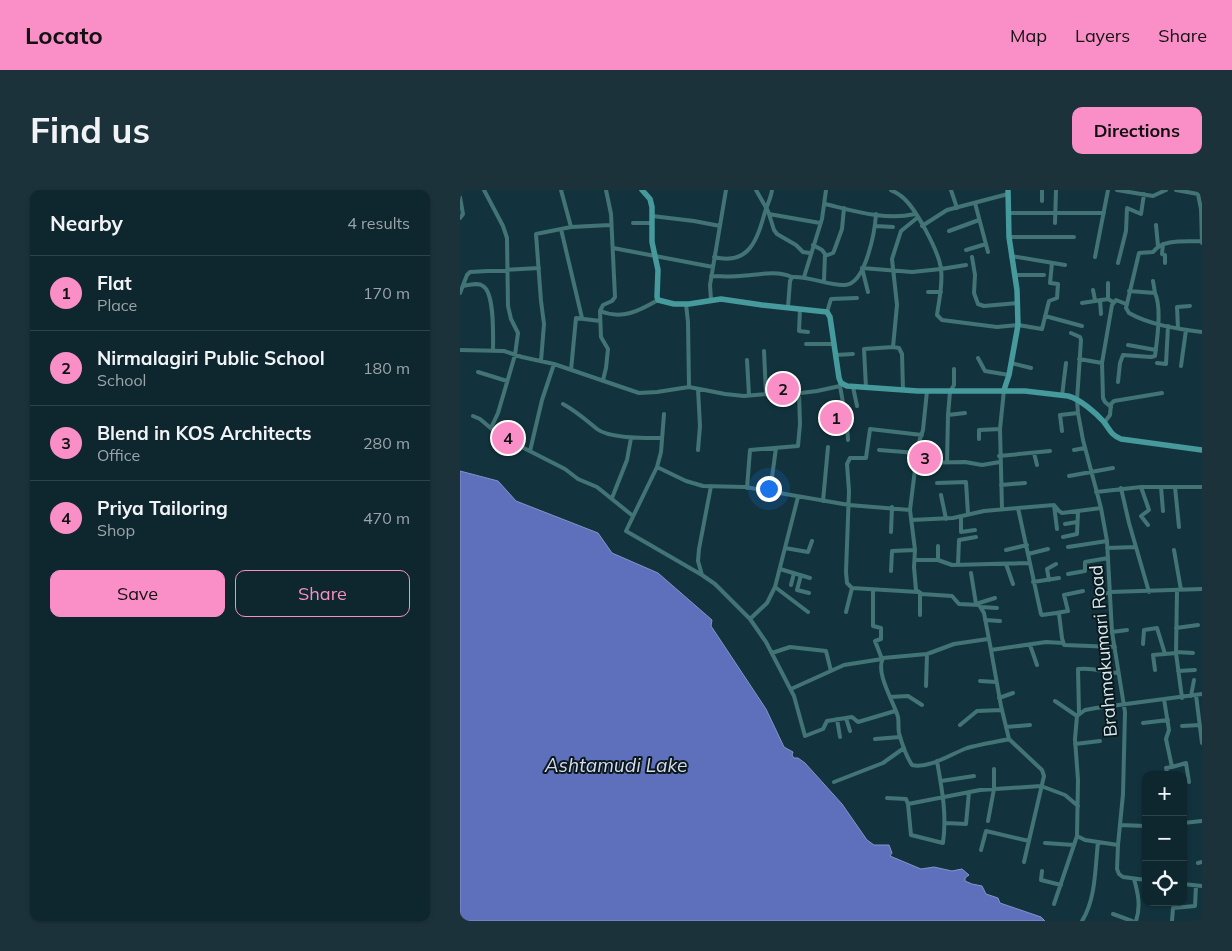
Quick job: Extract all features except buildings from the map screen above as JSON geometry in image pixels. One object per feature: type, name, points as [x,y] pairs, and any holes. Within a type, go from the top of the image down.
[{"type":"street","points":[[484,190],[503,226],[507,238],[508,306],[511,319],[518,333],[515,355],[498,413],[491,428]]},
{"type":"street","points":[[561,190],[571,227]]},
{"type":"street","points":[[603,380],[608,350],[602,340],[600,311],[603,305],[612,301],[615,297],[611,214],[606,190]]},
{"type":"street","points":[[711,300],[711,276],[726,190]]},
{"type":"street","points":[[756,190],[777,234],[796,244],[802,252],[810,253]]},
{"type":"street","points":[[714,257],[731,260],[744,254],[757,240],[772,190]]},
{"type":"street","points":[[804,277],[825,204],[826,190]]},
{"type":"street","points":[[891,190],[906,200],[932,239],[941,269],[941,292],[937,315],[942,320],[997,327],[1018,325],[1042,329],[1049,301],[1057,298],[1058,284],[1050,283],[1052,263]]},
{"type":"street","points":[[951,190],[957,208]]},
{"type":"street","points":[[1042,190],[1042,201]]},
{"type":"street","points":[[1055,223],[1056,190]]},
{"type":"street","points":[[1095,258],[1108,190]]},
{"type":"street","points":[[1117,190],[1153,196],[1166,190]]},
{"type":"street","points":[[1176,190],[1200,194],[1202,242],[1163,244],[1158,246],[1153,252],[1138,253],[1126,304],[1127,310],[1132,314],[1158,324],[1202,332]]},
{"type":"street","points":[[645,191],[651,202],[655,257],[658,270],[658,300]]},
{"type":"street","points":[[922,226],[947,210],[1008,192],[1009,237],[1018,303],[1018,325],[1009,375],[1004,390],[1000,429],[1002,509]]},
{"type":"street","points":[[1118,264],[1126,231],[1127,208],[1141,214],[1144,194]]},
{"type":"street","points":[[460,197],[463,214],[460,218]]},
{"type":"street","points":[[975,202],[988,252]]},
{"type":"street","points":[[825,204],[897,217],[915,214]]},
{"type":"street","points":[[825,256],[834,251],[842,229],[844,208]]},
{"type":"street","points":[[1009,213],[1104,213]]},
{"type":"street","points":[[769,214],[820,223]]},
{"type":"street","points":[[711,276],[737,277],[764,273],[784,274],[792,277],[804,277],[849,285],[854,281],[862,268],[871,246],[876,226],[876,214]]},
{"type":"street","points":[[893,347],[897,305],[892,259],[899,234],[905,226],[918,218]]},
{"type":"street","points":[[633,223],[652,220],[694,221],[720,226]]},
{"type":"street","points":[[950,231],[979,220]]},
{"type":"street","points":[[541,361],[544,324],[536,234],[571,227],[610,224]]},
{"type":"street","points":[[1156,225],[1158,246]]},
{"type":"street","points":[[876,226],[893,227]]},
{"type":"street","points":[[561,229],[582,318]]},
{"type":"street","points":[[1009,237],[1074,237]]},
{"type":"street","points":[[966,250],[986,244]]},
{"type":"street","points":[[1163,244],[1162,254],[1165,255],[1165,263]]},
{"type":"street","points":[[813,245],[822,250],[825,256],[824,281]]},
{"type":"street","points":[[613,248],[713,267]]},
{"type":"street","points":[[1011,256],[1066,265]]},
{"type":"street","points":[[972,257],[976,275],[974,293],[978,304],[984,306],[1018,303]]},
{"type":"street","points":[[862,268],[912,272],[966,265]]},
{"type":"street","points":[[460,293],[470,272],[539,268]]},
{"type":"street","points":[[862,268],[868,292]]},
{"type":"street","points":[[1014,275],[1044,275]]},
{"type":"street","points":[[788,307],[792,277]]},
{"type":"street","points":[[1118,382],[1123,355],[1155,356],[1158,324],[1157,297],[1153,281]]},
{"type":"street","points":[[1108,283],[1108,299]]},
{"type":"street","points":[[463,286],[479,284],[487,291],[492,319],[493,351]]},
{"type":"street","points":[[1093,290],[1095,300]]},
{"type":"street","points":[[1129,291],[1155,293]]},
{"type":"street","points":[[928,292],[941,292]]},
{"type":"street","points":[[848,440],[830,317],[827,312],[831,299],[857,298]]},
{"type":"street","points":[[600,311],[611,314],[628,314],[658,300],[674,304],[686,304],[721,299],[827,312]]},
{"type":"street","points":[[1082,303],[1108,299],[1113,302],[1116,300],[1126,304]]},
{"type":"street","points":[[1100,300],[1101,314]]},
{"type":"street","points":[[1111,407],[1103,398],[1102,363],[1113,302]]},
{"type":"street","points":[[686,304],[690,387]]},
{"type":"street","points":[[1178,328],[1177,307],[1190,306]]},
{"type":"street","points":[[800,309],[799,331],[808,332]]},
{"type":"street","points":[[1045,316],[1082,326]]},
{"type":"street","points":[[571,370],[576,320],[582,318],[600,321]]},
{"type":"street","points":[[1157,363],[1166,364],[1168,326]]},
{"type":"street","points":[[1181,366],[1186,330]]},
{"type":"street","name":"Brahmakumari Road","points":[[1071,333],[1080,337],[1081,340],[1077,400],[1078,413],[1096,492],[1102,508],[1107,541],[1112,632],[1124,705],[1126,742],[1118,845],[1119,874],[1122,877],[1134,879]]},
{"type":"street","points":[[806,344],[834,344]]},
{"type":"street","points":[[1128,345],[1156,350]]},
{"type":"street","points":[[866,388],[864,349],[893,347],[899,348],[902,354],[903,390]]},
{"type":"street","points":[[460,350],[504,351],[554,364],[639,393],[690,387],[719,393],[777,396],[840,385],[950,392],[1004,390],[1062,396],[1077,400],[1097,415],[1112,435],[1120,439],[1202,450]]},
{"type":"street","points":[[764,351],[766,394]]},
{"type":"street","points":[[836,355],[853,354]]},
{"type":"street","points":[[978,358],[985,371],[1009,375]]},
{"type":"street","points":[[747,360],[750,395]]},
{"type":"street","points":[[1079,360],[1102,363]]},
{"type":"street","points":[[1011,363],[1031,368]]},
{"type":"street","points":[[1062,396],[1066,363]]},
{"type":"street","points":[[530,451],[542,400],[554,364]]},
{"type":"street","points":[[947,462],[948,415],[950,392],[954,385],[954,369]]},
{"type":"street","points":[[478,372],[507,381]]},
{"type":"street","points":[[853,387],[856,406]]},
{"type":"street","points":[[698,389],[700,426],[698,450]]},
{"type":"street","points":[[920,615],[919,593],[915,587],[915,550],[910,510],[927,391]]},
{"type":"street","points":[[1104,422],[1110,415],[1114,401],[1162,392]]},
{"type":"street","points":[[747,488],[750,450],[798,446],[799,393]]},
{"type":"street","points":[[563,404],[575,410],[598,430],[631,438],[662,438]]},
{"type":"street","points":[[948,415],[965,413]]},
{"type":"street","points":[[1062,431],[1060,415],[1078,413]]},
{"type":"street","points":[[664,414],[658,467],[626,531],[715,584],[750,619],[766,642],[791,689],[805,736],[823,729],[827,721],[852,718],[858,722],[895,711]]},
{"type":"street","points":[[473,416],[480,419],[500,436],[565,469],[578,479],[598,487],[633,516]]},
{"type":"street","points":[[846,612],[852,588],[846,579],[849,505],[848,460],[850,458],[866,458],[870,429],[922,435]]},
{"type":"street","points":[[980,439],[980,430],[1000,429]]},
{"type":"street","points":[[612,498],[627,460],[631,438]]},
{"type":"street","points":[[823,501],[828,447]]},
{"type":"street","points":[[770,492],[776,448]]},
{"type":"street","points":[[1074,450],[1086,448]]},
{"type":"street","points":[[879,450],[917,453]]},
{"type":"street","points":[[1000,456],[1050,451]]},
{"type":"street","points":[[1034,453],[1037,466]]},
{"type":"street","points":[[916,463],[947,462],[982,465],[1000,462]]},
{"type":"street","points":[[658,467],[686,481],[711,486],[747,488],[849,505],[892,507],[910,510]]},
{"type":"street","points":[[1069,476],[1113,468]]},
{"type":"street","points":[[937,483],[966,482],[968,514]]},
{"type":"street","points":[[1001,484],[1025,483]]},
{"type":"street","points":[[702,575],[698,561],[699,549],[711,486]]},
{"type":"street","points":[[1096,492],[1141,487],[1202,487]]},
{"type":"street","points":[[1141,487],[1149,510],[1141,516],[1148,525]]},
{"type":"street","points":[[1161,487],[1163,511]]},
{"type":"street","points":[[1175,487],[1179,528]]},
{"type":"street","points":[[1121,488],[1149,592]]},
{"type":"street","points":[[941,495],[946,519]]},
{"type":"street","points":[[750,619],[766,603],[775,587],[798,497]]},
{"type":"street","points":[[911,520],[946,519],[1002,509],[1054,505]]},
{"type":"street","points":[[1054,505],[1060,512],[1078,512],[1102,508]]},
{"type":"street","points":[[1054,505],[1057,529]]},
{"type":"street","points":[[891,532],[892,507]]},
{"type":"street","points":[[1018,508],[1041,614],[1068,611],[1064,595],[1083,591]]},
{"type":"street","points":[[1063,537],[1077,534],[1078,512]]},
{"type":"street","points":[[961,517],[961,532],[975,530]]},
{"type":"street","points":[[1066,524],[1077,522]]},
{"type":"street","points":[[958,565],[959,540],[976,537]]},
{"type":"street","points":[[786,548],[808,552],[812,541]]},
{"type":"street","points":[[1068,547],[1107,541]]},
{"type":"street","points":[[1006,550],[1027,545]]},
{"type":"street","points":[[938,546],[938,560]]},
{"type":"street","points":[[1107,548],[1136,547]]},
{"type":"street","points":[[1028,554],[1048,549]]},
{"type":"street","points":[[891,571],[892,552],[915,550]]},
{"type":"street","points":[[1174,550],[1179,590],[1176,652],[1182,698]]},
{"type":"street","points":[[1068,574],[1085,571],[1085,562],[1108,558]]},
{"type":"street","points":[[915,560],[938,560],[958,565],[1029,563]]},
{"type":"street","points":[[1006,564],[1013,584]]},
{"type":"street","points":[[1049,580],[1047,569],[1056,564]]},
{"type":"street","points":[[780,569],[810,578]]},
{"type":"street","points":[[791,586],[794,573]]},
{"type":"street","points":[[971,573],[976,604],[981,607],[998,608]]},
{"type":"street","points":[[801,575],[797,590],[809,593]]},
{"type":"street","points":[[1033,582],[1059,578]]},
{"type":"street","points":[[775,587],[808,612]]},
{"type":"street","points":[[852,588],[949,595],[959,604],[976,604],[995,598]]},
{"type":"street","points":[[1095,598],[1110,592],[1202,589]]},
{"type":"street","points":[[873,590],[874,626],[881,628],[881,639],[875,641],[882,658],[883,678],[895,711],[900,737],[912,765],[918,766],[937,761],[970,748],[1009,739]]},
{"type":"street","points":[[981,607],[1009,739],[1042,770],[1044,776],[1024,862]]},
{"type":"street","points":[[1056,613],[1060,617],[1063,643]]},
{"type":"street","points":[[985,620],[1000,621]]},
{"type":"street","points":[[1176,628],[1198,625]]},
{"type":"street","points":[[1143,644],[1144,630],[1157,628],[1165,654]]},
{"type":"street","points":[[1112,632],[1127,630]]},
{"type":"street","points":[[791,689],[844,665],[882,658],[927,654],[954,644],[988,639]]},
{"type":"street","points":[[991,650],[1046,642],[1063,643],[1066,646],[1115,647]]},
{"type":"street","points":[[1030,645],[1037,665]]},
{"type":"street","points":[[772,653],[790,647],[826,651],[831,671]]},
{"type":"street","points":[[1156,670],[1153,655],[1176,652],[1193,653]]},
{"type":"street","points":[[926,686],[927,654]]},
{"type":"street","points":[[1054,904],[1077,836],[1078,780],[1075,744],[1078,714],[1078,669],[1090,667],[1110,673],[1118,673]]},
{"type":"street","points":[[1178,671],[1195,670]]},
{"type":"street","points":[[1194,680],[1194,696],[1202,743]]},
{"type":"street","points":[[980,681],[996,682]]},
{"type":"street","points":[[999,698],[1013,693]]},
{"type":"street","points":[[1055,701],[1078,714],[1096,708],[1202,694]]},
{"type":"street","points":[[890,697],[908,696],[922,705]]},
{"type":"street","points":[[1164,699],[1169,730],[1166,739],[1172,767]]},
{"type":"street","points":[[960,725],[977,711],[1002,710]]},
{"type":"street","points":[[846,718],[850,731]]},
{"type":"street","points":[[838,719],[840,737]]},
{"type":"street","points":[[1142,723],[1168,720]]},
{"type":"street","points":[[1006,727],[1030,725]]},
{"type":"street","points":[[1182,726],[1200,725]]},
{"type":"street","points":[[875,739],[900,737]]},
{"type":"street","points":[[1075,744],[1100,741]]},
{"type":"street","points":[[834,782],[883,762],[904,748]]},
{"type":"street","points":[[887,798],[906,799],[911,836],[943,843],[946,823],[937,761]]},
{"type":"street","points":[[1166,771],[1166,768],[1186,763],[1190,782]]},
{"type":"street","points":[[988,821],[994,789],[994,769]]},
{"type":"street","points":[[941,781],[974,776]]},
{"type":"street","points":[[908,804],[969,792],[1041,786],[1065,795],[1078,806]]},
{"type":"street","points":[[946,823],[966,824],[969,792]]},
{"type":"street","points":[[1187,823],[1202,821]]},
{"type":"street","points":[[1120,825],[1142,826]]},
{"type":"street","points":[[981,850],[986,831],[1028,841]]},
{"type":"street","points":[[1077,836],[1085,840],[1118,845]]},
{"type":"street","points":[[1082,921],[1086,914],[1092,891],[1098,842]]},
{"type":"street","points":[[1045,843],[1074,845]]},
{"type":"street","points":[[1042,871],[1041,880],[1061,884]]},
{"type":"street","points":[[1136,921],[1139,906],[1134,879],[1142,880]]},
{"type":"street","points":[[1187,885],[1202,886]]},
{"type":"street","points":[[1172,921],[1173,908],[1195,906],[1196,886]]},
{"type":"street","points":[[1113,914],[1132,921]]},
{"type":"water","name":"Ashtamudi Lake","points":[[460,471],[498,481],[516,501],[598,533],[612,553],[658,573],[712,620],[711,626],[766,709],[784,747],[793,752],[794,758],[798,758],[805,763],[842,804],[867,840],[874,845],[889,845],[892,853],[890,856],[921,869],[934,867],[952,871],[962,869],[969,875],[965,878],[965,881],[982,886],[986,894],[998,898],[1000,903],[1041,917],[1045,921],[460,921]]},
{"type":"place","name":"Nirmalagiri Public School","points":[[783,389]]},
{"type":"place","name":"Flat","points":[[836,418]]},
{"type":"place","name":"Priya Tailoring","points":[[508,438]]},
{"type":"place","name":"Blend in KOS Architects","points":[[925,458]]}]
